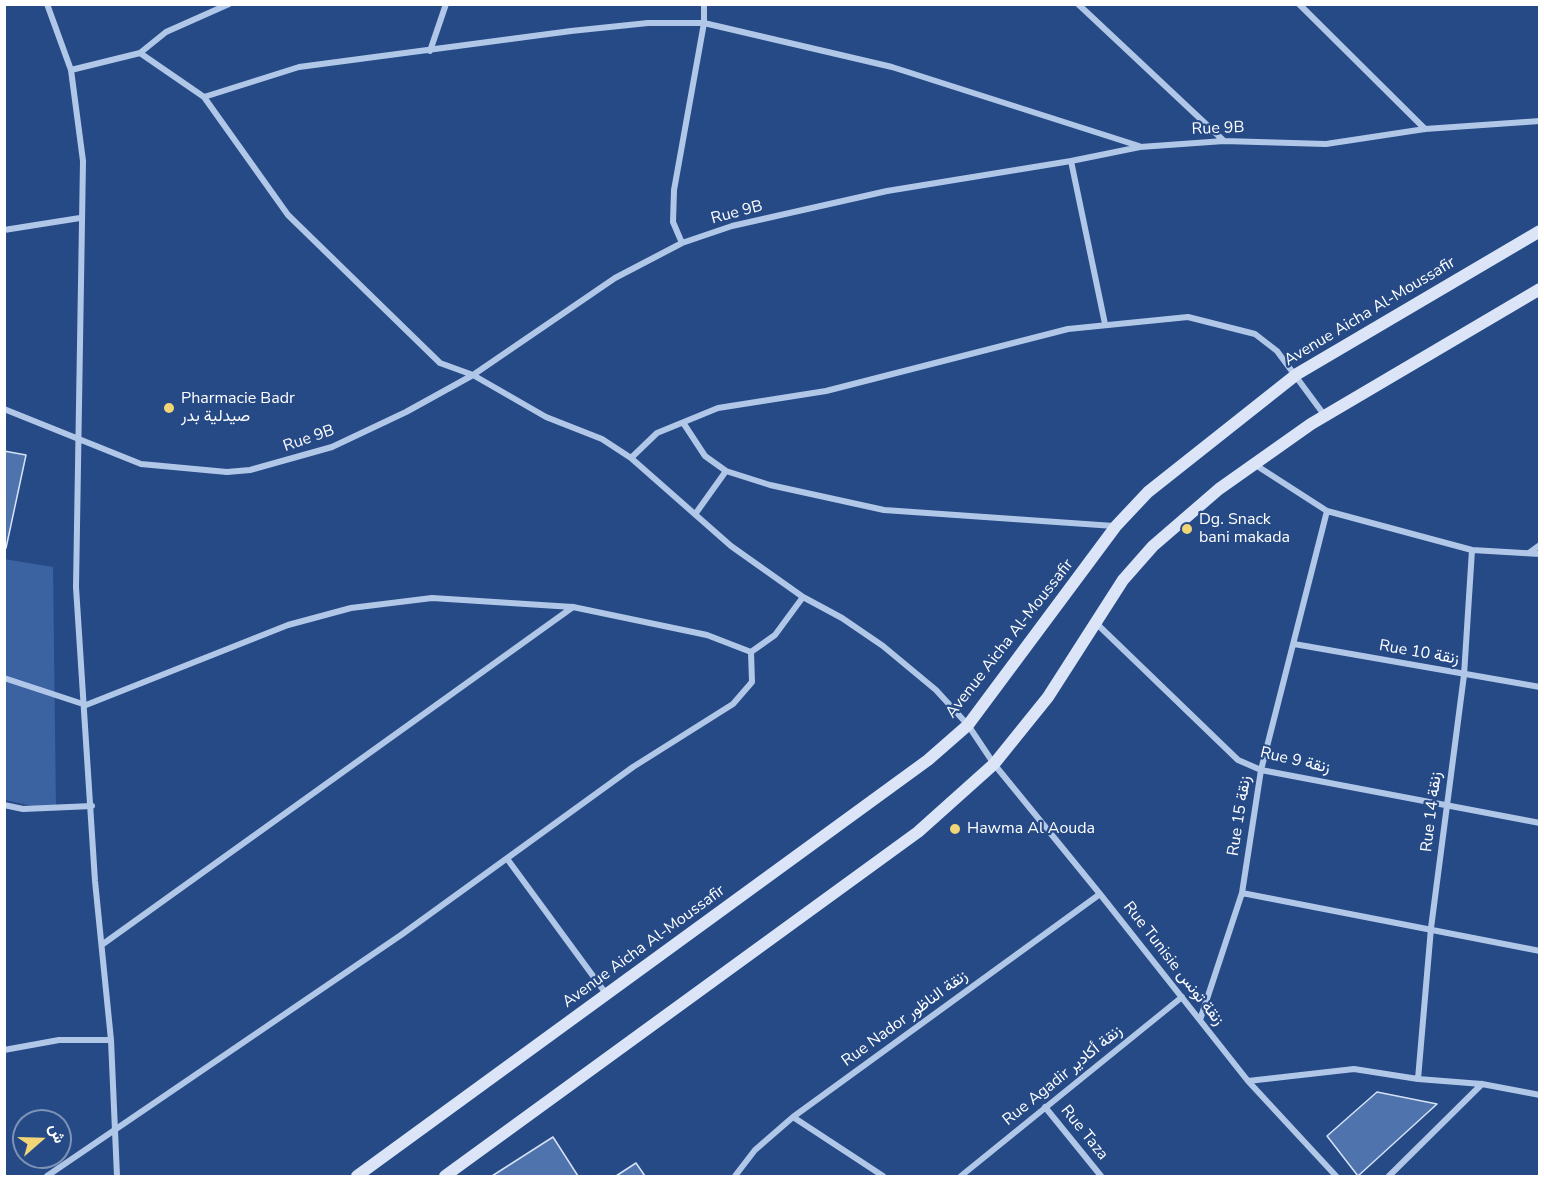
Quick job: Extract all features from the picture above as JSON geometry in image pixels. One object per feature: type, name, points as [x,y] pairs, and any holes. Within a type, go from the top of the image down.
[{"type":"main road","name":"Avenue Aicha Al-Moussafir","points":[[357,1176],[928,760],[968,725],[1116,526],[1148,492],[1297,374],[1539,231]]},
{"type":"main road","points":[[445,1176],[918,832],[994,764],[1048,697],[1124,579],[1153,546],[1219,489],[1325,416],[1539,290]]},
{"type":"street","points":[[47,4],[71,70],[83,161],[80,218],[76,587],[86,705],[95,881],[111,1040],[113,1132],[117,1176]]},
{"type":"street","points":[[71,70],[140,53],[166,32],[229,4]]},
{"type":"street","points":[[430,51],[446,4]]},
{"type":"street","points":[[682,243],[673,222],[674,198],[704,23],[704,4]]},
{"type":"street","points":[[1078,4],[1224,141]]},
{"type":"street","points":[[1299,4],[1425,129]]},
{"type":"street","points":[[140,53],[204,97],[299,67],[637,24],[704,23],[892,67],[1140,147]]},
{"type":"street","name":"Rue Tunisie زنقة تونس","points":[[204,97],[288,216],[440,363],[473,375],[546,417],[602,440],[631,458],[731,546],[803,597],[842,618],[883,646],[936,690],[968,725],[994,764],[1248,1081],[1336,1176]]},
{"type":"street","name":"Rue 9B","points":[[4,409],[77,436],[141,464],[217,471],[250,470],[332,447],[406,412],[473,375],[615,278],[682,243],[732,226],[887,191],[1071,161],[1140,147],[1224,141],[1326,144],[1425,129],[1539,121]]},
{"type":"street","points":[[1071,161],[1105,324]]},
{"type":"street","points":[[4,230],[80,218]]},
{"type":"street","points":[[631,458],[657,433],[684,424],[718,408],[826,391],[1068,328],[1188,317],[1255,334],[1277,351],[1297,374],[1325,416]]},
{"type":"street","points":[[684,424],[705,456],[726,471],[770,485],[884,510],[1116,526]]},
{"type":"street","points":[[1254,464],[1327,511],[1472,550],[1539,554]]},
{"type":"street","points":[[696,513],[726,471]]},
{"type":"street","name":"Rue 15 زنقة","points":[[1200,1020],[1242,893],[1262,770],[1327,511]]},
{"type":"street","points":[[1529,553],[1539,545]]},
{"type":"street","name":"Rue 14 زنقة","points":[[1418,1079],[1431,928],[1464,675],[1472,550]]},
{"type":"street","points":[[4,678],[86,705],[288,625],[351,608],[432,597],[573,607],[707,635],[751,652]]},
{"type":"street","points":[[751,652],[775,635],[803,597]]},
{"type":"street","points":[[103,944],[573,607]]},
{"type":"street","name":"Rue 9 زنقة","points":[[1097,624],[1238,760],[1262,770],[1539,823]]},
{"type":"street","name":"Rue 10 زنقة","points":[[1294,644],[1539,687]]},
{"type":"street","points":[[47,1176],[508,860],[633,768],[733,704],[752,682],[751,652]]},
{"type":"street","points":[[4,806],[23,809],[92,806]]},
{"type":"street","points":[[508,860],[608,995]]},
{"type":"street","points":[[1242,893],[1431,928],[1539,951]]},
{"type":"street","name":"Rue Nador زنقة الناظور","points":[[735,1176],[755,1150],[792,1117],[1100,894]]},
{"type":"street","name":"Rue Agadir زنقة أكادير","points":[[961,1176],[1182,997]]},
{"type":"street","points":[[4,1050],[59,1040],[111,1040]]},
{"type":"street","points":[[1248,1081],[1354,1068],[1418,1079],[1482,1084],[1539,1095]]},
{"type":"street","points":[[1389,1176],[1482,1084]]},
{"type":"street","name":"Rue Taza","points":[[1045,1107],[1101,1176]]},
{"type":"street","points":[[792,1117],[883,1176]]},
{"type":"shaded area","points":[[4,559],[53,567],[56,811],[5,800]]},
{"type":"building","points":[[4,451],[26,455],[6,548],[4,548]]},
{"type":"building","points":[[1377,1092],[1437,1104],[1358,1176],[1327,1136]]},
{"type":"building","points":[[553,1137],[578,1176],[492,1176]]},
{"type":"building","points":[[636,1163],[645,1176],[616,1176]]},
{"type":"place","name":"Pharmacie Badr صيدلية بدر","points":[[169,408]]},
{"type":"place","name":"Dg. Snack bani makada","points":[[1187,529]]},
{"type":"place","name":"Hawma Al Aouda","points":[[955,829]]}]
